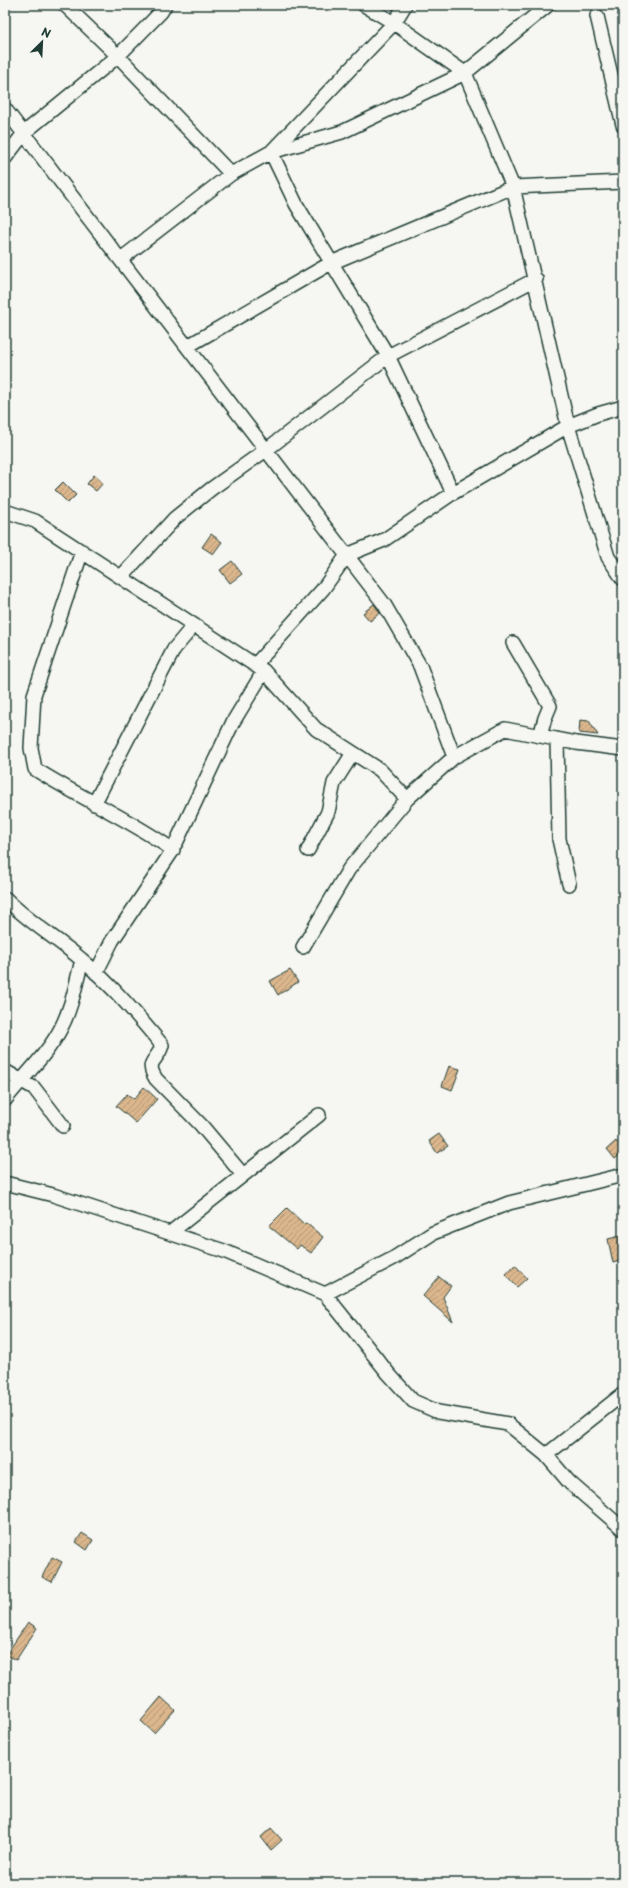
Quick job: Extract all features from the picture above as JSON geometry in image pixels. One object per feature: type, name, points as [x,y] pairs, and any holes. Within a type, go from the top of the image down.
[{"type":"street","points":[[64,5],[118,56],[231,174]]},
{"type":"street","points":[[5,158],[24,132],[118,56],[161,12],[165,5]]},
{"type":"street","points":[[364,5],[394,23],[465,73],[513,187],[536,279],[568,426],[608,557],[623,579]]},
{"type":"street","points":[[271,152],[394,23],[405,5]]},
{"type":"street","points":[[121,259],[231,174],[271,152],[342,132],[465,73],[548,5]]},
{"type":"street","points":[[597,16],[623,125]]},
{"type":"street","points":[[5,109],[188,346],[384,604],[420,666],[454,757]]},
{"type":"street","points":[[271,152],[296,204],[388,356],[453,493]]},
{"type":"street","points":[[188,346],[331,263],[513,187],[623,182]]},
{"type":"street","points":[[121,577],[176,518],[211,489],[266,450],[388,356],[536,279]]},
{"type":"street","points":[[176,843],[260,668],[323,589],[347,555],[384,540],[453,493],[568,426],[598,414],[623,407]]},
{"type":"street","points":[[5,511],[35,521],[260,668],[316,729],[380,770],[407,799]]},
{"type":"street","points":[[82,551],[34,695],[31,748],[35,769],[94,804],[154,836],[173,850],[112,941],[96,972]]},
{"type":"street","points":[[94,804],[174,649],[194,625]]},
{"type":"street","points":[[514,644],[550,706],[540,736]]},
{"type":"street","points":[[303,946],[349,869],[407,799],[454,757],[505,729],[557,740],[623,749]]},
{"type":"street","points":[[557,740],[560,839],[569,884]]},
{"type":"street","points":[[308,850],[328,812],[334,783],[353,753]]},
{"type":"street","points":[[5,898],[16,910],[82,960],[118,993],[162,1045],[160,1054],[151,1064],[150,1070],[156,1079],[201,1125],[243,1175]]},
{"type":"street","points":[[5,1100],[34,1066],[60,1030],[71,1005],[82,960]]},
{"type":"street","points":[[5,1071],[34,1088],[63,1126]]},
{"type":"street","points":[[170,1233],[319,1114]]},
{"type":"street","points":[[325,1294],[394,1258],[433,1233],[509,1203],[623,1175]]},
{"type":"street","points":[[5,1183],[53,1195],[224,1251],[325,1294],[388,1373],[412,1400],[438,1412],[508,1424],[546,1455],[569,1482],[623,1529]]},
{"type":"street","points":[[546,1455],[623,1394]]},
{"type":"building","points":[[94,475],[103,483],[96,491],[87,484]]},
{"type":"building","points":[[63,482],[76,495],[68,503],[55,490]]},
{"type":"building","points":[[211,534],[222,542],[213,554],[202,547]]},
{"type":"building","points":[[232,561],[242,574],[230,583],[220,570]]},
{"type":"building","points":[[374,604],[380,613],[370,621],[363,613]]},
{"type":"building","points":[[580,720],[589,721],[598,735],[579,733]]},
{"type":"building","points":[[290,970],[298,982],[278,995],[270,981]]},
{"type":"building","points":[[449,1066],[460,1069],[452,1090],[442,1086]]},
{"type":"building","points":[[144,1087],[157,1099],[136,1123],[116,1106],[127,1094],[134,1099]]},
{"type":"building","points":[[439,1134],[448,1146],[437,1153],[429,1141]]},
{"type":"building","points":[[616,1141],[623,1152],[615,1159],[607,1149]]},
{"type":"building","points":[[287,1208],[304,1224],[306,1223],[323,1237],[311,1253],[300,1245],[297,1249],[269,1226]]},
{"type":"building","points":[[621,1236],[623,1245],[623,1260],[613,1263],[608,1239]]},
{"type":"building","points":[[515,1265],[527,1278],[517,1287],[505,1274]]},
{"type":"building","points":[[439,1277],[451,1286],[443,1297],[453,1322],[423,1296]]},
{"type":"building","points":[[82,1533],[93,1540],[87,1550],[76,1542]]},
{"type":"building","points":[[52,1557],[62,1562],[52,1582],[42,1577]]},
{"type":"building","points":[[28,1622],[37,1628],[16,1660],[6,1655]]},
{"type":"building","points":[[161,1697],[175,1710],[154,1733],[141,1721]]},
{"type":"building","points":[[271,1828],[282,1840],[271,1850],[261,1837]]}]
